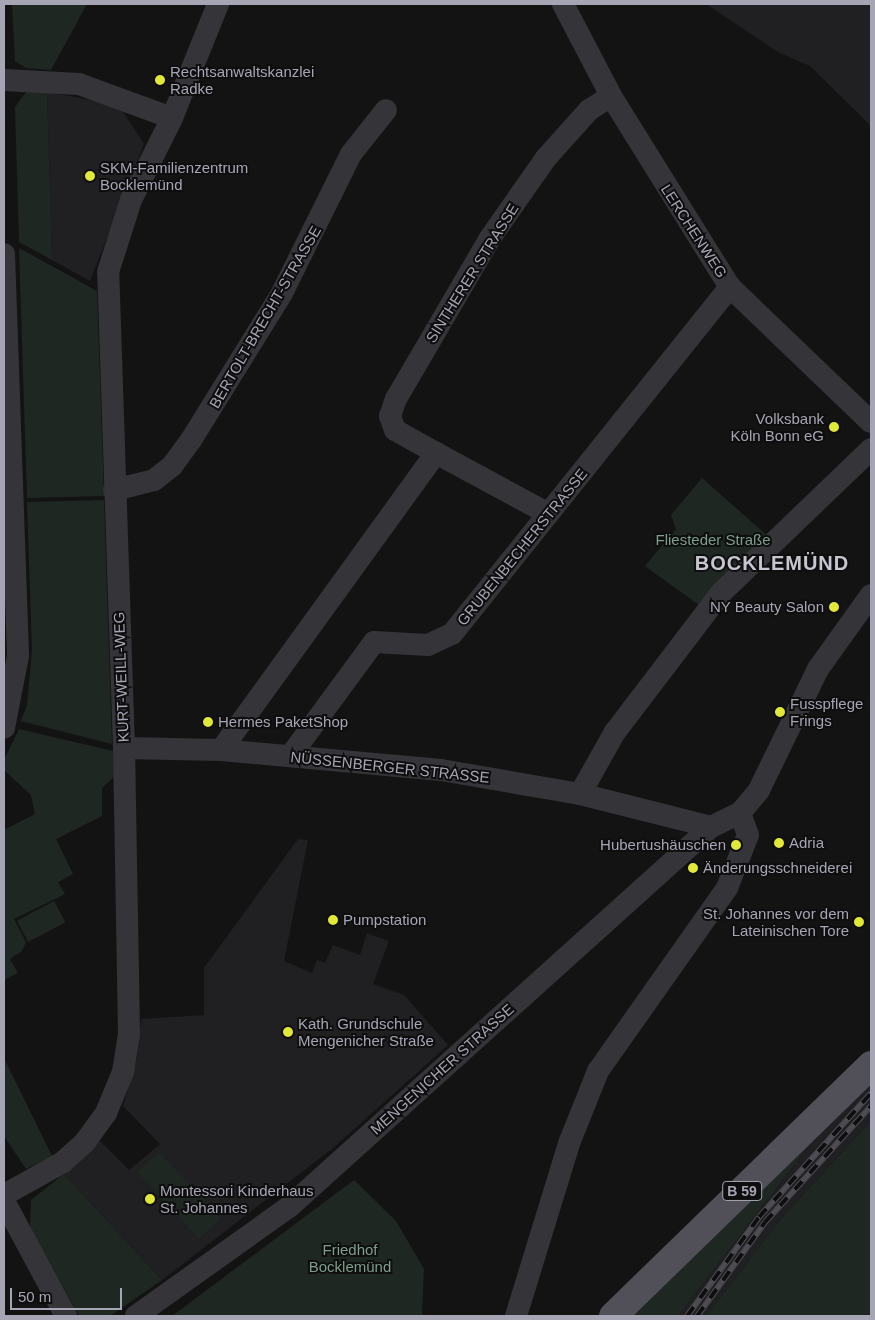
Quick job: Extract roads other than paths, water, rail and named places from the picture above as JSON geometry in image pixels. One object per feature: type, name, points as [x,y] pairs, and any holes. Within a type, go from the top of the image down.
[{"type":"main road","name":"B 59","points":[[613,1316],[871,1065]]},
{"type":"street","name":"KURT-WEILL-WEG","points":[[4,1195],[62,1162],[85,1142],[106,1112],[123,1072],[129,1032],[124,748],[108,272],[131,200],[172,118],[218,4]]},
{"type":"street","name":"LERCHENWEG","points":[[563,4],[611,96],[730,287],[871,422]]},
{"type":"street","points":[[4,80],[80,84],[172,118]]},
{"type":"street","name":"SINTHERER STRASSE","points":[[549,514],[395,430],[390,416],[396,399],[490,238],[546,158],[589,110],[611,96]]},
{"type":"street","name":"BERTOLT-BRECHT-STRASSE","points":[[114,490],[154,480],[172,466],[191,440],[282,293],[351,154],[386,110]]},
{"type":"street","points":[[4,254],[18,656],[4,728]]},
{"type":"street","name":"GRUBENBECHERSTRASSE","points":[[292,755],[374,642],[428,645],[452,634],[730,287]]},
{"type":"street","points":[[580,794],[615,732],[721,593],[871,449]]},
{"type":"street","points":[[221,750],[436,453]]},
{"type":"street","points":[[516,1316],[570,1141],[598,1071],[727,888],[748,835],[740,813],[759,790],[818,669],[871,595]]},
{"type":"street","name":"NÜSSENBERGER STRASSE","points":[[124,748],[221,750],[441,770],[580,794],[711,827]]},
{"type":"street","name":"MENGENICHER STRASSE","points":[[136,1316],[288,1207],[711,827],[740,813]]},
{"type":"street","points":[[4,1202],[66,1316]]},
{"type":"railway","points":[[687,1316],[759,1217],[871,1093]]},
{"type":"railway","points":[[697,1316],[765,1222],[871,1106]]},
{"type":"place","name":"Rechtsanwaltskanzlei Radke","points":[[160,80]]},
{"type":"place","name":"SKM-Familienzentrum Bocklemünd","points":[[90,176]]},
{"type":"place","name":"Volksbank Köln Bonn eG","points":[[834,427]]},
{"type":"place","name":"NY Beauty Salon","points":[[834,607]]},
{"type":"place","name":"Fusspflege Frings","points":[[780,712]]},
{"type":"place","name":"Hermes PaketShop","points":[[208,722]]},
{"type":"place","name":"Adria","points":[[779,843]]},
{"type":"place","name":"Hubertushäuschen","points":[[736,845]]},
{"type":"place","name":"Änderungsschneiderei","points":[[693,868]]},
{"type":"place","name":"Pumpstation","points":[[333,920]]},
{"type":"place","name":"St. Johannes vor dem Lateinischen Tore","points":[[859,922]]},
{"type":"place","name":"Kath. Grundschule Mengenicher Straße","points":[[288,1032]]},
{"type":"place","name":"Montessori Kinderhaus St. Johannes","points":[[150,1199]]},
{"type":"district","name":"BOCKLEMÜND","points":[[772,563]]},
{"type":"park label","name":"Fliesteder Straße","points":[[713,540]]},
{"type":"park label","name":"Friedhof Bocklemünd","points":[[350,1258]]}]
